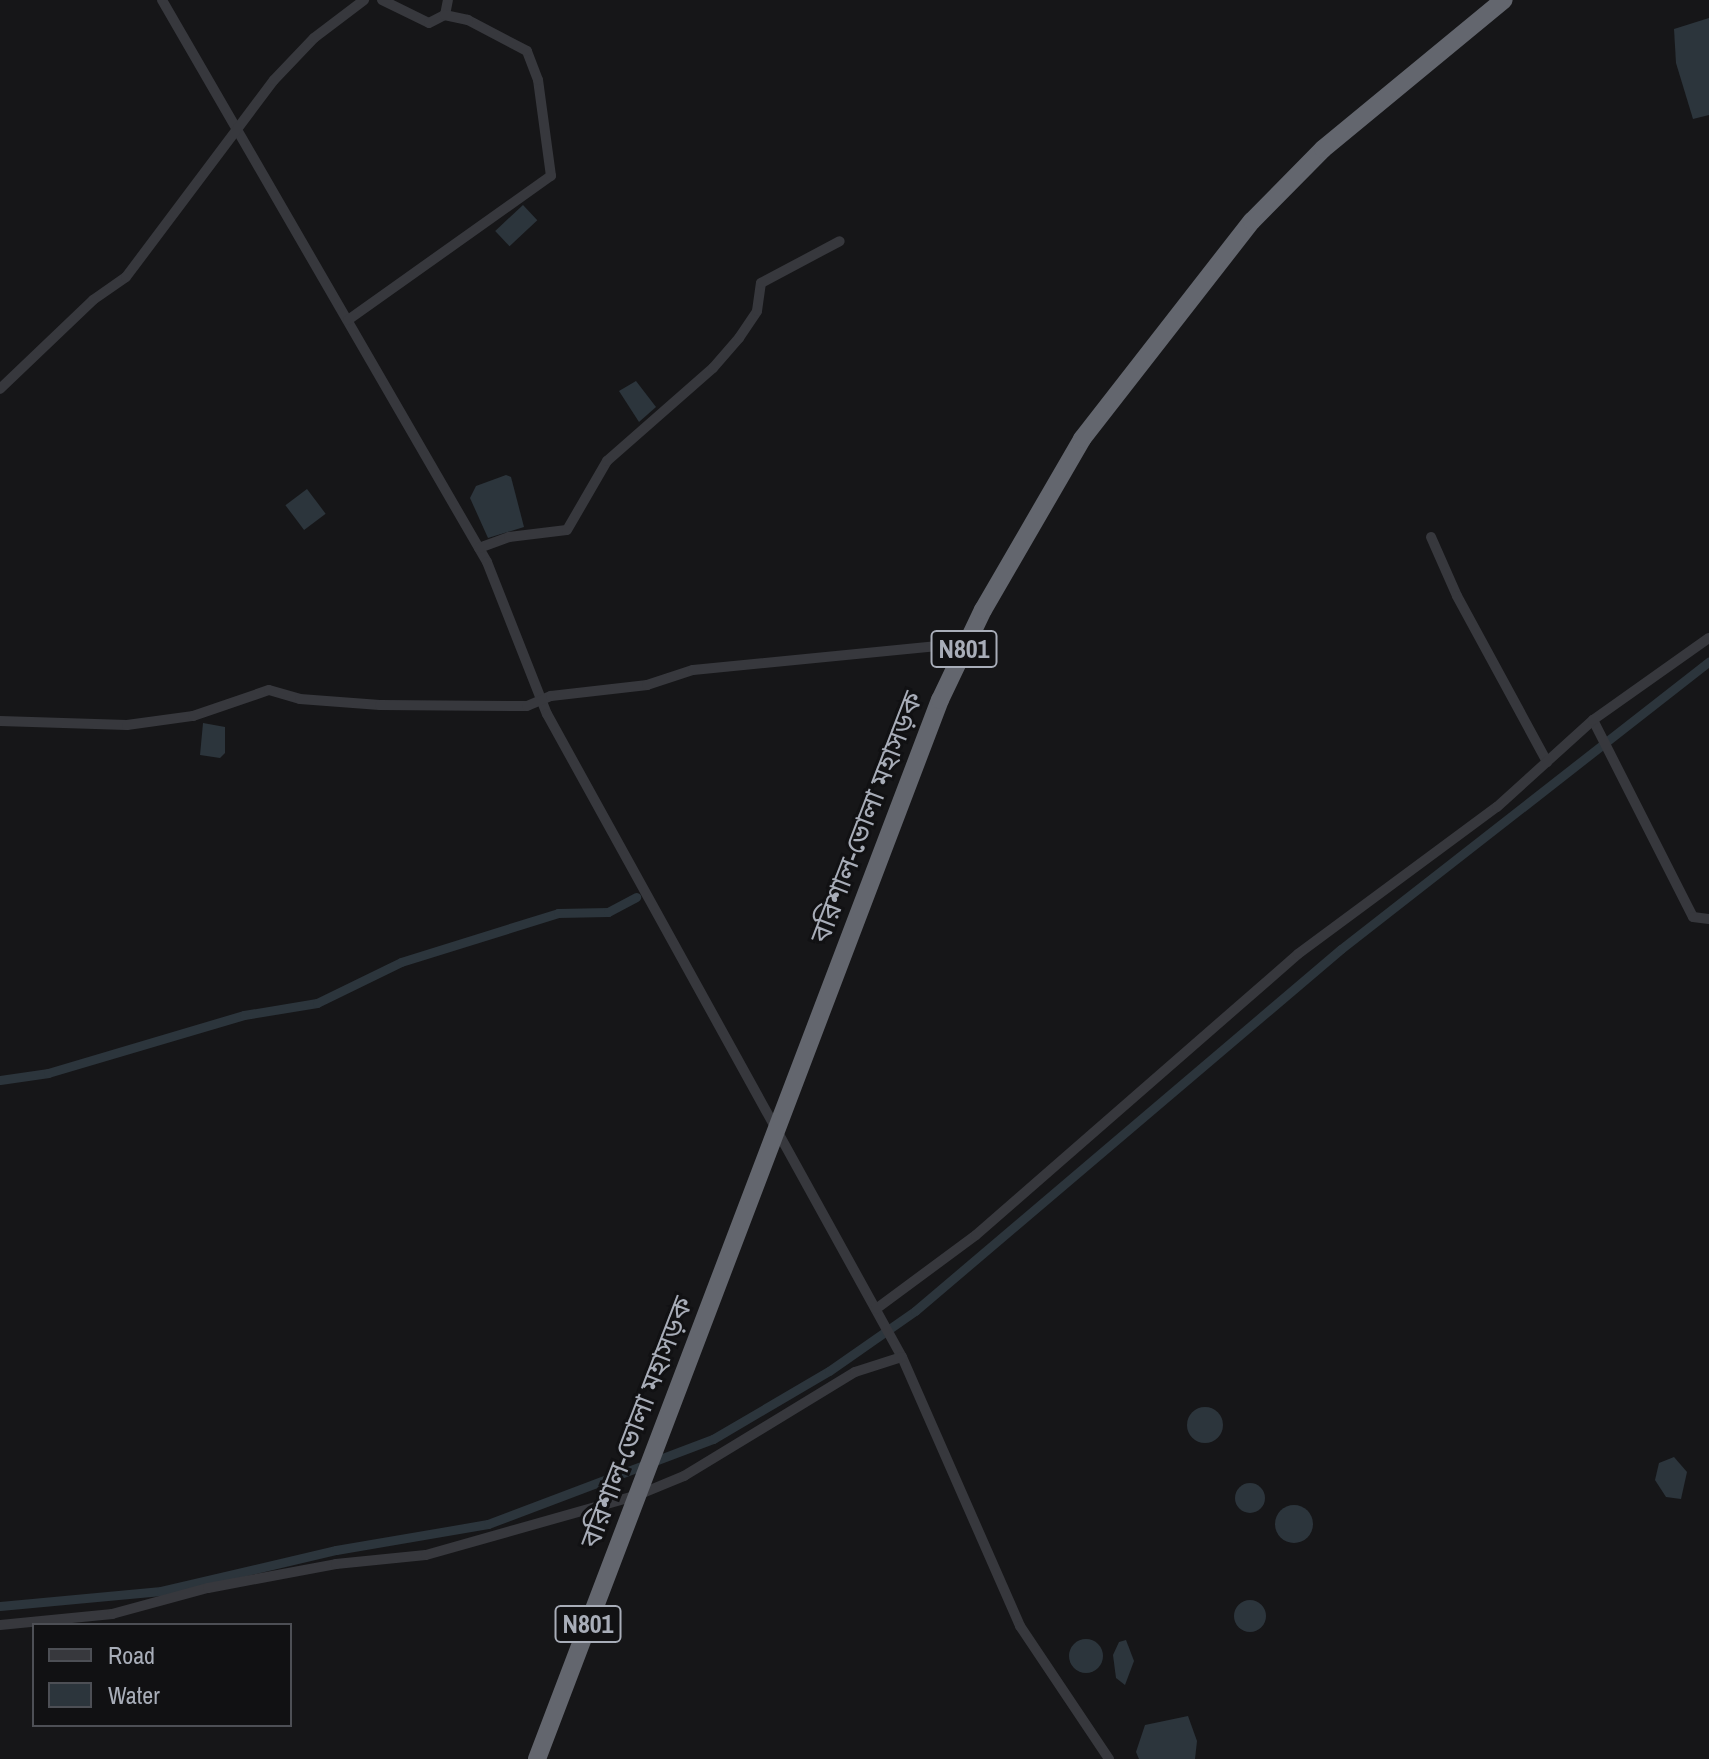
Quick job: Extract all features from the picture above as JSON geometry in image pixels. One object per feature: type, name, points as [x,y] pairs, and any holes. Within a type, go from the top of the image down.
[{"type":"highway","name":"বরিশাল-ভোলা মহাসড়ক","points":[[537,1759],[966,643],[1082,439],[1252,221],[1323,149],[1504,0]]},
{"type":"street","points":[[162,0],[479,548],[541,700],[902,1357],[1020,1626],[1109,1759]]},
{"type":"street","points":[[0,389],[82,310],[126,277],[294,59],[364,0]]},
{"type":"street","points":[[348,320],[551,176],[538,80],[527,51],[468,20],[445,15],[429,23],[382,0]]},
{"type":"street","points":[[445,15],[448,0]]},
{"type":"street","points":[[479,548],[509,537],[567,530],[607,461],[713,368],[739,338],[757,311],[761,283],[840,241]]},
{"type":"street","points":[[1431,537],[1457,596],[1547,762]]},
{"type":"street","points":[[878,1313],[976,1235],[1298,954],[1497,807],[1547,762],[1709,638]]},
{"type":"street","points":[[0,721],[127,725],[193,716],[269,690],[300,699],[391,706],[488,708],[647,685],[693,670],[966,643]]},
{"type":"street","points":[[1596,725],[1693,917],[1709,919]]},
{"type":"street","points":[[0,1625],[112,1614],[208,1588],[336,1564],[426,1555],[639,1492],[684,1476],[855,1372],[902,1357]]},
{"type":"water","points":[[1709,18],[1709,115],[1693,119],[1676,63],[1674,29]]},
{"type":"water","points":[[523,205],[537,220],[510,246],[495,231]]},
{"type":"water","points":[[636,381],[656,407],[639,422],[619,391]]},
{"type":"water","points":[[506,475],[511,477],[524,527],[488,538],[470,498],[476,486]]},
{"type":"water","points":[[307,489],[326,514],[304,530],[285,505]]},
{"type":"water","points":[[203,723],[225,727],[225,753],[220,758],[200,755]]},
{"type":"water","points":[[1205,1407],[1217,1413],[1223,1425],[1217,1437],[1205,1443],[1193,1437],[1187,1425],[1193,1413]]},
{"type":"water","points":[[1674,1457],[1687,1472],[1681,1499],[1666,1497],[1655,1480],[1659,1463]]},
{"type":"water","points":[[1250,1483],[1260,1488],[1265,1498],[1260,1508],[1250,1513],[1240,1508],[1235,1498],[1240,1488]]},
{"type":"water","points":[[1294,1505],[1307,1511],[1313,1524],[1307,1537],[1294,1543],[1281,1537],[1275,1524],[1281,1511]]},
{"type":"water","points":[[1250,1600],[1262,1604],[1266,1616],[1262,1628],[1250,1632],[1238,1628],[1234,1616],[1238,1604]]},
{"type":"water","points":[[1086,1639],[1098,1644],[1103,1656],[1098,1668],[1086,1673],[1074,1668],[1069,1656],[1074,1644]]},
{"type":"water","points":[[1126,1640],[1134,1661],[1125,1685],[1116,1678],[1113,1655],[1119,1642]]},
{"type":"water","points":[[1188,1716],[1197,1741],[1195,1759],[1139,1759],[1136,1752],[1145,1725]]},
{"type":"waterway","points":[[0,1606],[161,1591],[336,1550],[488,1524],[713,1439],[829,1371],[915,1311],[1341,949],[1709,662]]},
{"type":"waterway","points":[[0,1080],[48,1073],[244,1015],[317,1003],[401,962],[558,913],[608,912],[636,897]]}]
